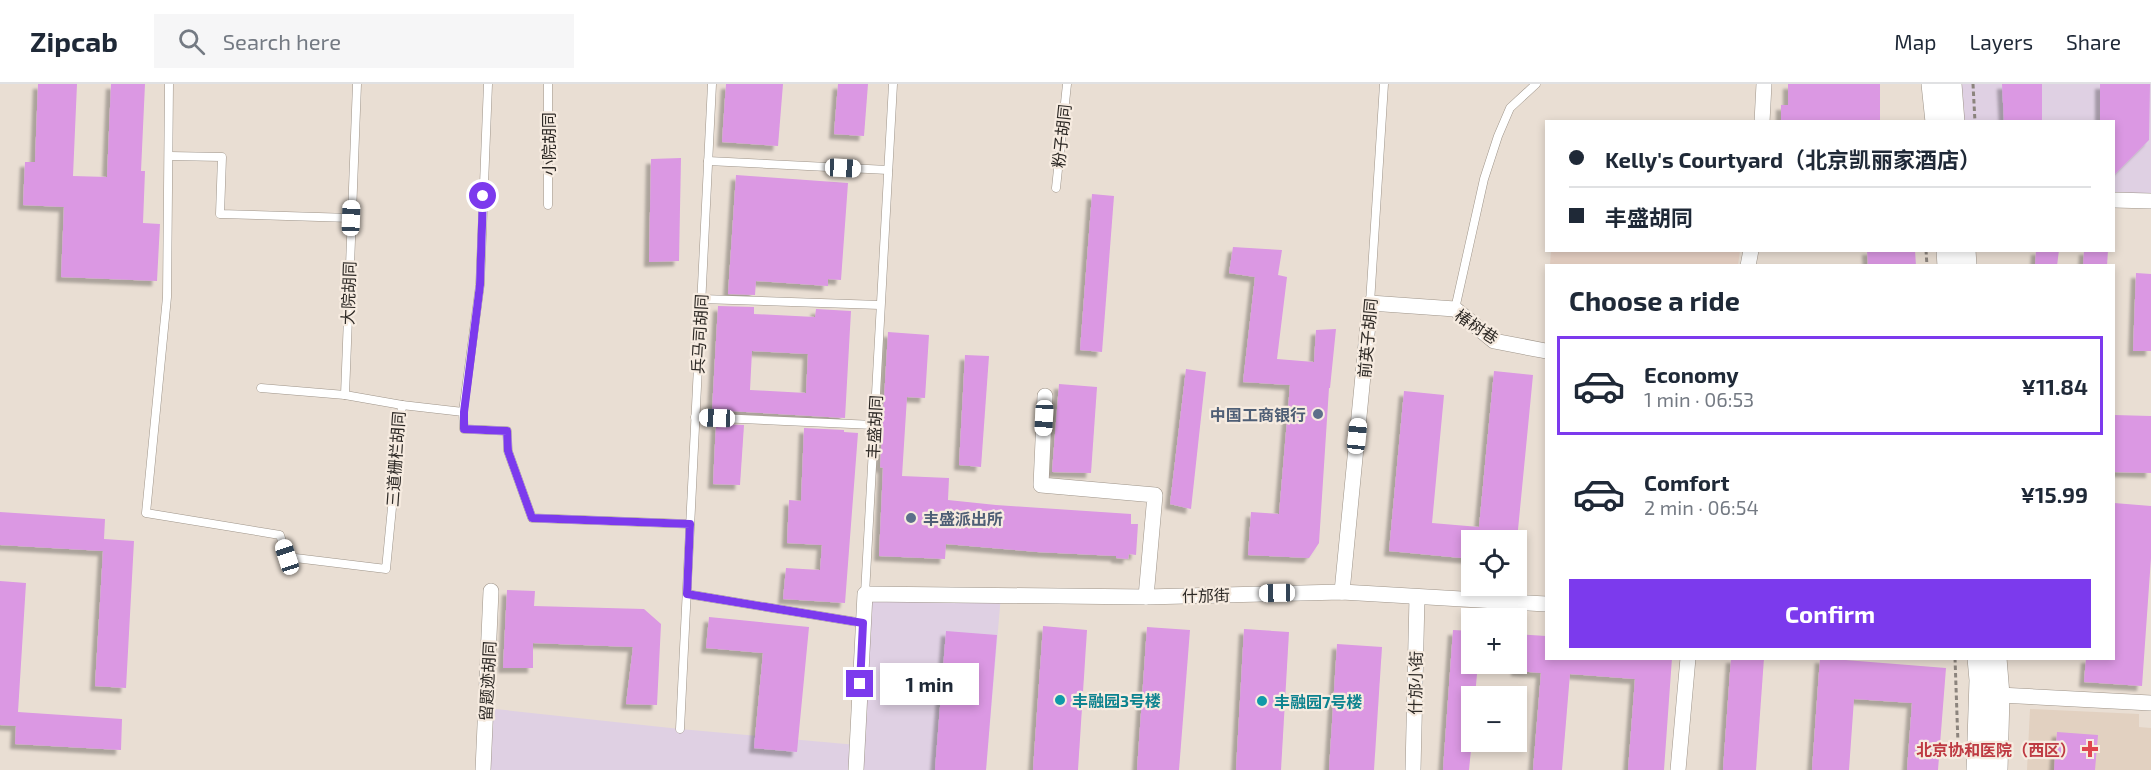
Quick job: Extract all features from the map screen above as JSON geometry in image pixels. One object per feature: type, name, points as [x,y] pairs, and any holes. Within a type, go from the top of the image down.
[{"type":"main road","points":[[1932,84],[1936,120]]},
{"type":"main road","points":[[1951,84],[1954,120]]},
{"type":"main road","points":[[1977,770],[1980,680],[1978,660]]},
{"type":"main road","points":[[1996,660],[1999,695],[1997,770]]},
{"type":"street","points":[[1762,120],[1764,84]]},
{"type":"street","points":[[2115,200],[2151,201]]},
{"type":"street","name":"椿树巷","points":[[1370,303],[1455,309],[1494,341],[1545,351]]},
{"type":"street","name":"前英子胡同","points":[[1342,592],[1370,303]]},
{"type":"street","points":[[1045,396],[1041,485],[1155,495],[1146,597]]},
{"type":"street","name":"留题迹胡同","points":[[483,770],[491,591]]},
{"type":"street","name":"什邡街","points":[[865,594],[1146,597],[1342,592],[1545,604]]},
{"type":"street","name":"丰盛胡同","points":[[856,770],[865,594]]},
{"type":"street","name":"什邡小街","points":[[1413,770],[1417,597]]},
{"type":"street","points":[[1678,770],[1688,660]]},
{"type":"street","points":[[1999,695],[2151,703]]},
{"type":"lane","points":[[169,84],[170,156],[222,157],[220,214],[351,218]]},
{"type":"lane","name":"大院胡同","points":[[345,395],[357,84]]},
{"type":"lane","points":[[488,84],[480,285],[464,412],[464,429],[507,431],[508,451],[532,518],[690,524]]},
{"type":"lane","name":"小院胡同","points":[[548,84],[548,205]]},
{"type":"lane","name":"兵马司胡同","points":[[680,729],[712,84]]},
{"type":"lane","name":"丰盛胡同","points":[[865,594],[892,84]]},
{"type":"lane","name":"粉子胡同","points":[[1056,188],[1066,84]]},
{"type":"lane","name":"前英子胡同","points":[[1370,303],[1384,84]]},
{"type":"lane","points":[[1455,309],[1484,179],[1498,136],[1510,108],[1536,84]]},
{"type":"lane","name":"三道栅栏胡同","points":[[170,156],[167,297],[146,513],[280,535],[287,557],[386,569],[402,405],[345,395],[261,388]]},
{"type":"lane","points":[[708,161],[888,170]]},
{"type":"lane","points":[[701,299],[880,305]]},
{"type":"lane","points":[[402,405],[464,412]]},
{"type":"lane","points":[[695,417],[874,425]]},
{"type":"lane","points":[[687,594],[863,623]]},
{"type":"path","points":[[1973,84],[1975,120]]},
{"type":"path","points":[[1955,660],[1959,748]]},
{"type":"shaded area","points":[[1952,84],[2151,84],[2151,201],[2115,200],[2115,120],[1955,120]]},
{"type":"shaded area","points":[[1551,252],[1740,252],[1738,264],[1550,264]]},
{"type":"shaded area","points":[[865,594],[1001,595],[986,770],[482,770],[486,708],[857,745]]},
{"type":"shaded area","name":"北京协和医院（西区）","points":[[2030,709],[2139,714],[2139,727],[2151,728],[2151,770],[2027,770]]},
{"type":"building","points":[[38,84],[77,84],[73,176],[107,177],[111,84],[145,84],[141,171],[145,171],[143,223],[160,224],[157,281],[61,277],[64,207],[23,205],[25,162],[35,162]]},
{"type":"building","points":[[726,84],[783,84],[778,146],[722,142]]},
{"type":"building","points":[[838,84],[868,84],[864,136],[834,134]]},
{"type":"building","points":[[1788,84],[1880,84],[1880,120],[1781,120],[1781,105],[1788,105]]},
{"type":"building","points":[[2002,84],[2042,84],[2042,120],[2004,120]]},
{"type":"building","points":[[2100,84],[2150,84],[2149,140],[2115,174],[2115,120],[2100,120]]},
{"type":"building","points":[[681,158],[679,261],[649,262],[651,159]]},
{"type":"building","points":[[736,175],[848,183],[841,280],[828,279],[828,286],[756,281],[755,295],[728,294]]},
{"type":"building","points":[[1092,194],[1114,196],[1102,352],[1080,350]]},
{"type":"building","points":[[1233,247],[1282,250],[1278,275],[1287,277],[1277,359],[1314,362],[1316,330],[1336,329],[1329,388],[1319,543],[1309,558],[1248,555],[1251,512],[1279,514],[1290,385],[1243,382],[1255,277],[1229,273]]},
{"type":"building","points":[[1867,252],[1915,252],[1916,264],[1868,264]]},
{"type":"building","points":[[2036,252],[2059,252],[2057,264],[2035,264]]},
{"type":"building","points":[[2084,252],[2108,252],[2107,264],[2083,264]]},
{"type":"building","points":[[2136,273],[2151,274],[2151,351],[2133,351]]},
{"type":"building","points":[[718,306],[754,307],[754,314],[815,317],[816,309],[851,311],[845,418],[712,410]],"holes":[[[752,351],[808,354],[806,393],[750,390]]]},
{"type":"building","points":[[888,332],[929,335],[925,398],[907,397],[902,476],[949,478],[948,500],[1131,514],[1131,524],[1138,524],[1136,555],[1129,554],[1128,559],[1116,558],[1116,556],[946,544],[945,559],[879,556],[883,468],[880,467]]},
{"type":"building","points":[[965,355],[989,356],[981,467],[959,465]]},
{"type":"building","points":[[1186,369],[1206,372],[1191,509],[1170,504]]},
{"type":"building","points":[[1494,371],[1533,375],[1518,530],[1461,530],[1461,558],[1389,551],[1404,391],[1444,395],[1432,523],[1479,527]]},
{"type":"building","points":[[1059,384],[1097,387],[1091,473],[1052,472]]},
{"type":"building","points":[[2115,415],[2151,416],[2151,473],[2115,472]]},
{"type":"building","points":[[716,424],[744,425],[740,485],[713,484]]},
{"type":"building","points":[[804,428],[858,433],[845,603],[783,599],[786,568],[820,570],[822,545],[787,543],[789,500],[801,501]]},
{"type":"building","points":[[2115,503],[2151,506],[2151,558],[2142,686],[2084,682],[2086,660],[2115,660]]},
{"type":"building","points":[[0,512],[105,519],[104,539],[134,541],[126,688],[95,686],[103,551],[0,545]]},
{"type":"building","points":[[0,581],[26,583],[18,712],[122,719],[121,750],[15,744],[16,726],[0,725]]},
{"type":"building","points":[[507,590],[535,591],[534,606],[644,609],[661,624],[657,705],[626,704],[633,647],[533,643],[533,668],[503,668]]},
{"type":"building","points":[[709,617],[809,627],[797,752],[754,748],[763,653],[706,648]]},
{"type":"building","name":"丰融园3号楼","points":[[1043,626],[1087,630],[1078,770],[1033,770]]},
{"type":"building","points":[[1147,627],[1190,630],[1179,770],[1137,770]]},
{"type":"building","name":"丰融园7号楼","points":[[1244,629],[1289,632],[1281,770],[1236,770]]},
{"type":"building","points":[[1453,630],[1461,630],[1461,674],[1477,674],[1476,686],[1461,686],[1461,752],[1471,752],[1469,770],[1443,770]]},
{"type":"building","points":[[946,631],[997,635],[986,770],[935,770]]},
{"type":"building","points":[[1527,635],[1545,636],[1545,660],[1672,660],[1664,770],[1628,770],[1635,679],[1570,674],[1562,770],[1533,770],[1541,673],[1527,672]]},
{"type":"building","points":[[1337,644],[1382,647],[1374,770],[1329,770]]},
{"type":"building","points":[[1731,660],[1764,660],[1756,770],[1723,770]]},
{"type":"building","points":[[1820,660],[1946,668],[1938,770],[1907,770],[1912,703],[1854,699],[1849,770],[1812,770]]},
{"type":"building","points":[[2057,732],[2098,735],[2095,770],[2054,770]]},
{"type":"place","name":"中国工商银行","points":[[1318,414]]},
{"type":"place","name":"丰盛派出所","points":[[911,518]]},
{"type":"place","name":"丰融园3号楼","points":[[1060,700]]},
{"type":"place","name":"丰融园7号楼","points":[[1262,701]]},
{"type":"place","name":"北京协和医院（西区）","points":[[2090,749]]},
{"type":"route","points":[[483,196],[480,285],[464,412],[464,429],[507,431],[508,451],[532,518],[690,524],[687,594],[863,623],[860,684]]}]
